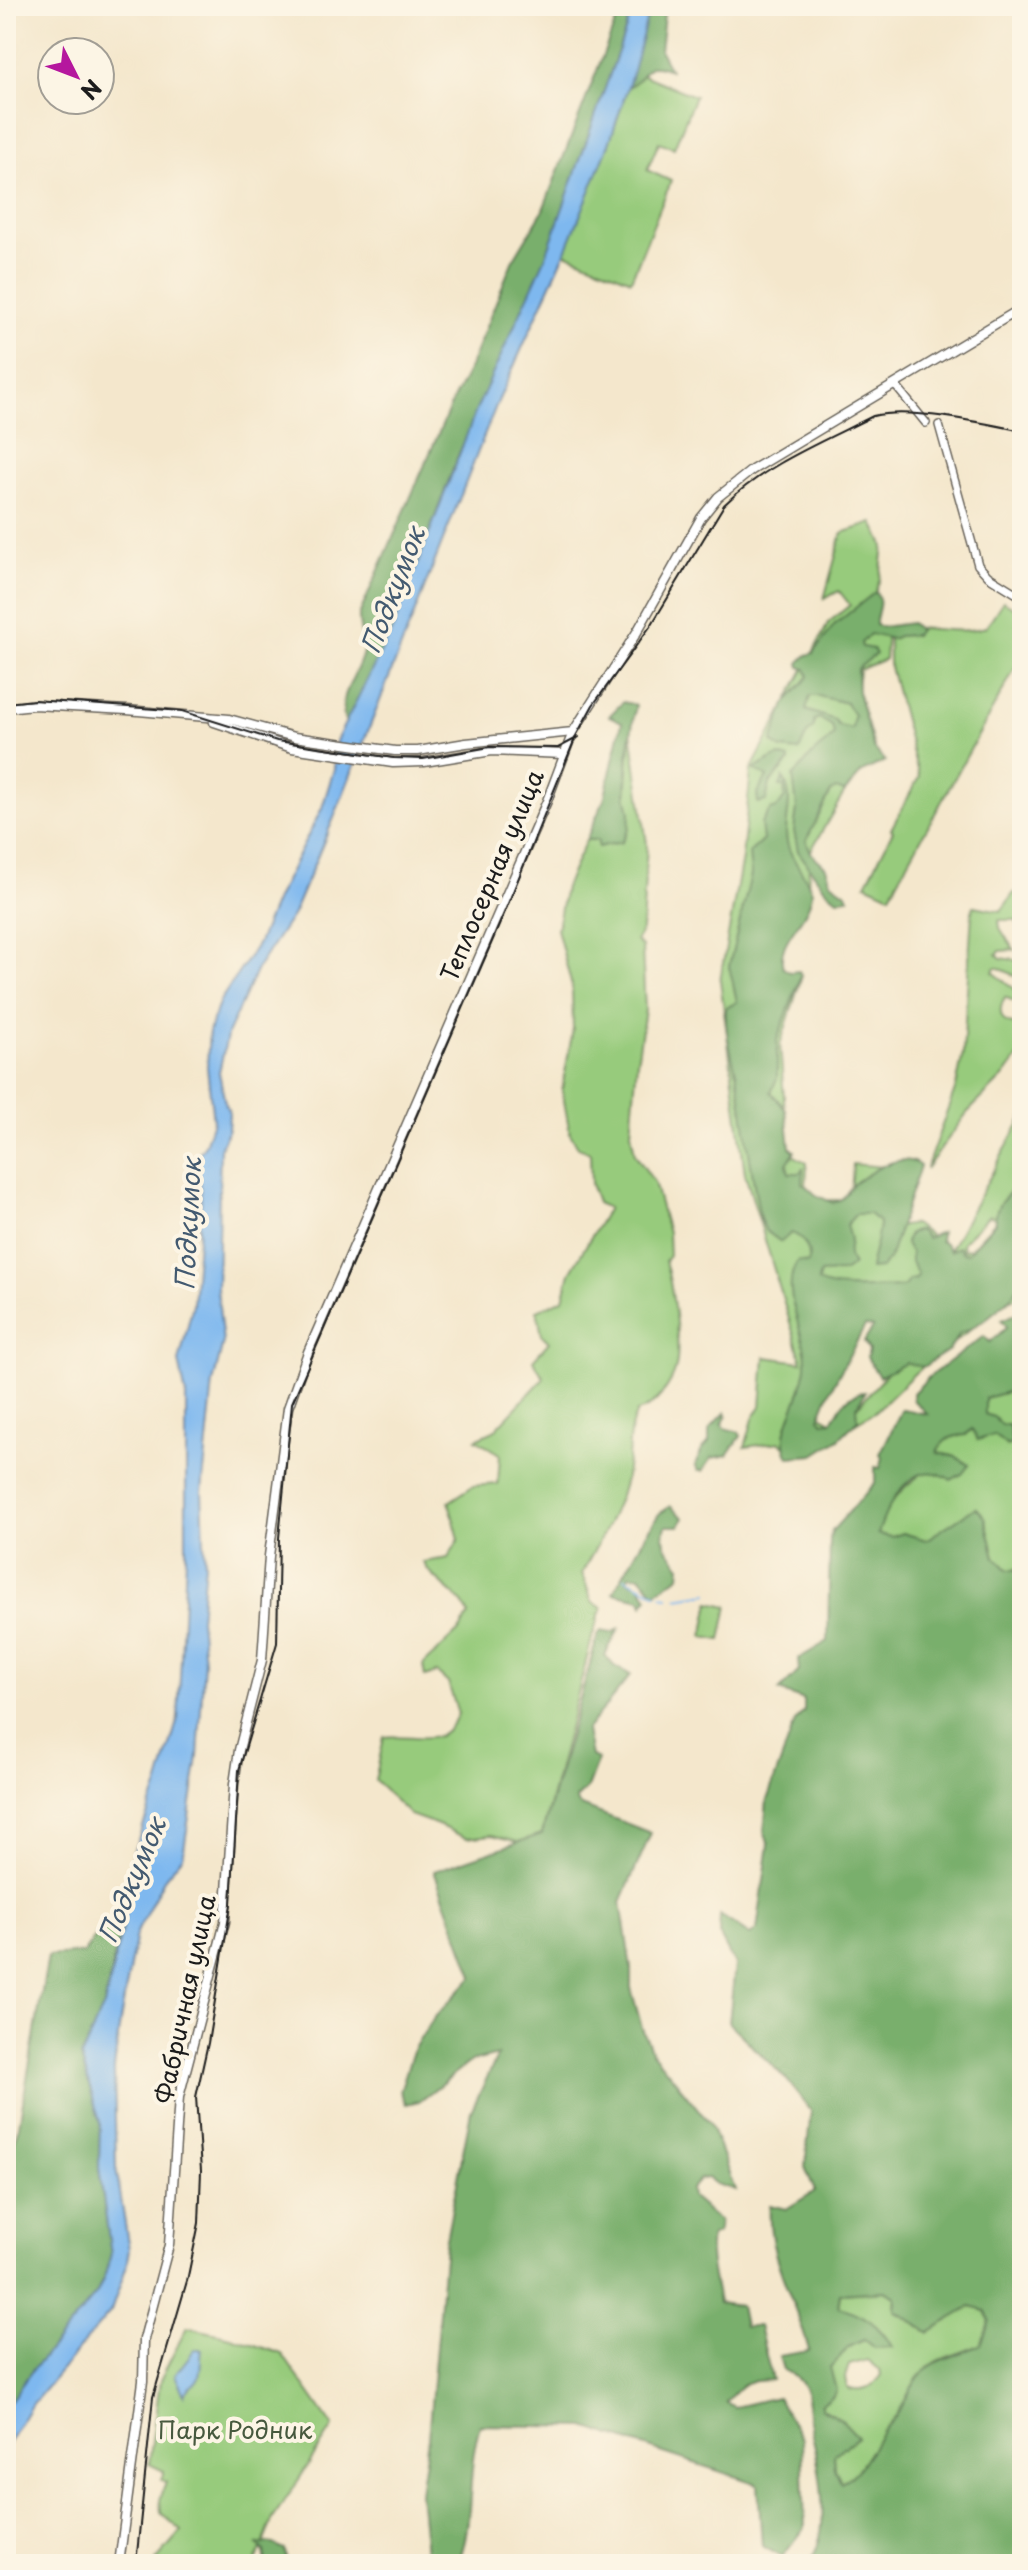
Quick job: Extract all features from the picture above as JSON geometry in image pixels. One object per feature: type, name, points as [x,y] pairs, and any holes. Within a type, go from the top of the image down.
[{"type":"main road","name":"Теплосерная улица","points":[[266,1634],[269,1556],[288,1408],[314,1338],[547,801],[573,732],[637,632],[701,518],[718,497],[752,470],[1022,308]]},
{"type":"main road","points":[[6,708],[34,705],[229,719],[294,737],[395,751],[418,751],[573,732]]},
{"type":"main road","points":[[196,716],[292,748],[393,763],[424,762],[492,751],[563,754]]},
{"type":"main road","name":"Фабричная улица","points":[[119,2564],[139,2413],[146,2330],[169,2245],[179,2097],[220,1946],[229,1890],[234,1784],[239,1750],[266,1634]]},
{"type":"street","points":[[895,385],[926,423]]},
{"type":"street","points":[[939,425],[978,565],[988,576],[1022,597]]},
{"type":"green space","points":[[622,6],[634,6],[545,259],[458,456],[394,626],[346,724],[343,714],[345,696],[363,652],[359,615],[469,369],[512,262],[542,212]]},
{"type":"green space","points":[[650,6],[665,6],[660,51],[670,70],[650,67],[628,87]]},
{"type":"green space","points":[[633,71],[695,96],[674,148],[659,142],[647,170],[671,181],[631,280],[565,253],[609,144]]},
{"type":"green space","points":[[873,523],[884,545],[880,579],[871,604],[876,626],[887,630],[885,659],[859,670],[857,688],[878,761],[851,781],[809,854],[808,900],[782,936],[779,963],[788,974],[802,976],[780,1045],[788,1152],[807,1163],[806,1188],[816,1200],[845,1200],[851,1193],[853,1164],[915,1170],[897,1227],[914,1224],[950,1249],[1022,1119],[1022,1296],[1010,1299],[916,1372],[876,1411],[798,1457],[780,1442],[745,1447],[753,1419],[761,1406],[765,1357],[802,1362],[745,1174],[720,980],[742,858],[751,770],[829,622],[850,605],[839,591],[824,599],[842,533]],"holes":[[[989,1215],[995,1218],[994,1223],[970,1249],[963,1250],[962,1243]],[[865,1308],[914,1342],[841,1426],[816,1413]]]},
{"type":"green space","points":[[875,592],[879,604],[876,625],[911,623],[919,630],[915,635],[892,639],[870,634],[861,643],[862,647],[873,649],[876,654],[857,669],[858,692],[873,747],[885,761],[862,772],[845,792],[836,789],[831,792],[806,841],[812,854],[826,867],[831,882],[849,898],[837,899],[825,889],[798,851],[794,831],[797,808],[793,776],[832,737],[832,726],[819,718],[814,720],[814,727],[798,751],[781,749],[772,742],[785,704],[809,676],[799,663],[814,653],[834,625]],"holes":[[[810,696],[846,703],[854,715],[852,729],[806,710]]]},
{"type":"green space","points":[[1003,601],[1022,612],[1022,656],[890,895],[866,884],[919,777],[889,663],[889,629],[961,630],[986,627]]},
{"type":"green space","points":[[623,702],[636,705],[628,751],[626,796],[630,812],[629,828],[622,842],[598,847],[598,840],[586,840],[604,800],[622,722],[609,716]]},
{"type":"green space","points":[[631,731],[647,844],[642,929],[636,941],[642,947],[645,1010],[631,1132],[635,1154],[654,1182],[668,1233],[669,1256],[665,1261],[675,1314],[676,1367],[661,1395],[650,1406],[637,1412],[633,1420],[627,1471],[621,1492],[582,1573],[592,1602],[602,1608],[542,1834],[518,1842],[492,1835],[466,1838],[410,1815],[375,1781],[384,1737],[435,1736],[444,1732],[458,1714],[448,1683],[437,1673],[425,1677],[423,1665],[460,1630],[469,1615],[423,1562],[448,1558],[459,1539],[449,1502],[473,1486],[498,1484],[500,1454],[476,1439],[494,1431],[544,1378],[533,1360],[549,1342],[542,1335],[537,1310],[563,1299],[570,1273],[608,1208],[597,1203],[591,1183],[590,1153],[578,1147],[570,1134],[562,1089],[573,1029],[572,987],[557,929],[565,887],[586,840],[598,840],[630,812],[626,796]]},
{"type":"green space","points":[[778,756],[789,759],[789,762],[770,783],[766,801],[758,803],[757,793],[767,777],[754,769]]},
{"type":"green space","points":[[783,778],[789,795],[788,846],[812,891],[806,911],[788,938],[782,957],[783,968],[790,972],[799,971],[801,976],[777,1040],[777,1079],[771,1092],[786,1110],[790,1147],[795,1151],[787,1164],[789,1173],[799,1173],[803,1169],[803,1183],[816,1195],[833,1203],[842,1199],[856,1182],[887,1164],[905,1160],[920,1166],[889,1259],[881,1268],[870,1269],[879,1222],[869,1214],[856,1214],[846,1225],[850,1239],[848,1256],[853,1265],[843,1272],[820,1273],[818,1282],[847,1288],[903,1287],[918,1275],[905,1243],[909,1234],[919,1230],[927,1238],[941,1232],[940,1241],[950,1251],[959,1247],[963,1253],[968,1253],[996,1222],[999,1205],[1018,1182],[1022,1161],[1022,1266],[1018,1272],[1022,1275],[1015,1291],[988,1317],[960,1333],[949,1350],[923,1367],[906,1363],[879,1377],[867,1357],[869,1350],[864,1342],[873,1327],[865,1326],[819,1418],[823,1422],[832,1421],[849,1398],[865,1392],[857,1407],[858,1420],[839,1439],[814,1455],[789,1457],[785,1434],[806,1366],[792,1298],[792,1272],[798,1261],[808,1263],[809,1254],[799,1237],[791,1233],[781,1242],[766,1231],[761,1221],[726,1018],[726,1008],[737,1002],[729,966],[751,875],[749,853],[763,840],[761,824],[770,810],[777,808],[785,797],[784,787],[780,786]]},
{"type":"green space","points":[[1022,892],[1022,932],[1016,920],[999,920],[1000,928],[1014,950],[997,954],[1001,958],[1022,961],[1022,979],[999,968],[993,972],[1022,995],[1020,1004],[1005,997],[1001,1014],[1005,1021],[1022,1023],[1022,1052],[1004,1076],[967,1113],[926,1169],[956,1087],[963,1053],[974,906],[1001,911],[1014,893]]},
{"type":"green space","points":[[1022,1310],[1022,1367],[1015,1371],[1015,1381],[1022,1387],[1022,1397],[1007,1392],[985,1398],[985,1414],[994,1417],[1001,1425],[1009,1425],[1013,1445],[1006,1445],[994,1435],[978,1440],[972,1429],[966,1435],[945,1441],[937,1452],[956,1457],[969,1465],[962,1474],[951,1480],[925,1473],[914,1477],[895,1496],[878,1534],[892,1537],[903,1533],[926,1540],[976,1507],[985,1517],[995,1557],[1008,1570],[1022,1569],[1022,2564],[805,2564],[815,2553],[820,2537],[820,2475],[806,2394],[799,2380],[783,2370],[779,2356],[809,2351],[777,2261],[770,2205],[786,2209],[815,2191],[805,2167],[811,2111],[787,2080],[729,2023],[735,1965],[719,1934],[720,1915],[750,1935],[757,1930],[769,1844],[764,1832],[767,1800],[795,1722],[804,1711],[804,1700],[779,1691],[799,1671],[798,1659],[828,1641],[832,1531],[875,1483],[875,1467],[880,1468],[883,1457],[880,1454],[902,1409],[927,1414],[913,1400],[913,1393],[930,1376],[984,1336],[990,1342],[1007,1327],[1002,1320]],"holes":[[[885,2291],[896,2297],[895,2310],[928,2332],[971,2307],[986,2311],[990,2320],[981,2344],[934,2364],[921,2374],[860,2466],[841,2483],[835,2469],[834,2454],[858,2437],[843,2421],[822,2409],[821,2404],[836,2390],[830,2367],[849,2347],[864,2340],[874,2348],[892,2347],[870,2321],[838,2307],[840,2294]]]},
{"type":"green space","points":[[1007,1392],[1022,1397],[1022,1569],[1008,1570],[995,1557],[985,1517],[976,1507],[926,1540],[903,1533],[892,1537],[877,1535],[887,1507],[925,1471],[939,1472],[968,1465],[956,1457],[937,1452],[945,1441],[966,1435],[972,1428],[994,1435],[1006,1445],[998,1422],[985,1414],[985,1398]]},
{"type":"green space","points":[[726,1412],[722,1425],[739,1432],[741,1436],[728,1455],[712,1458],[703,1471],[698,1471],[695,1465],[709,1442],[709,1430]]},
{"type":"green space","points":[[670,1506],[684,1518],[679,1526],[666,1526],[664,1533],[667,1548],[681,1566],[680,1576],[655,1593],[640,1576],[629,1575],[627,1581],[639,1585],[648,1597],[643,1605],[641,1599],[613,1593],[659,1514]]},
{"type":"green space","points":[[710,1602],[728,1606],[721,1640],[703,1637]]},
{"type":"green space","points":[[619,1629],[605,1655],[614,1666],[631,1675],[586,1730],[591,1756],[598,1759],[587,1788],[576,1799],[579,1805],[651,1833],[621,1902],[631,1988],[652,2052],[711,2125],[735,2190],[708,2178],[700,2179],[691,2189],[692,2198],[719,2221],[718,2233],[711,2237],[710,2245],[718,2303],[740,2306],[744,2326],[759,2326],[772,2380],[746,2383],[726,2402],[735,2407],[777,2397],[802,2439],[805,2528],[782,2557],[762,2546],[758,2484],[585,2427],[480,2425],[473,2460],[467,2530],[458,2564],[427,2564],[420,2493],[428,2438],[445,2244],[471,2111],[498,2055],[470,2062],[419,2101],[406,2104],[400,2091],[414,2048],[434,2018],[473,1976],[434,1871],[542,1834],[598,1635],[601,1631],[612,1633]]},
{"type":"green space","points":[[105,1922],[121,1926],[104,2006],[81,2057],[100,2122],[99,2168],[111,2254],[96,2295],[31,2372],[6,2407],[6,2171],[19,2125],[48,1956],[84,1953]]},
{"type":"green space","points":[[885,2291],[896,2297],[895,2311],[928,2332],[971,2307],[986,2311],[990,2319],[982,2344],[940,2360],[924,2372],[860,2466],[841,2483],[835,2469],[834,2454],[858,2437],[843,2422],[822,2409],[821,2404],[832,2396],[830,2367],[849,2347],[865,2339],[838,2307],[840,2294]],"holes":[[[868,2360],[880,2370],[881,2376],[866,2389],[847,2388],[845,2377],[849,2365]]]},
{"type":"green space","name":"Парк Родник","points":[[187,2327],[231,2337],[282,2354],[333,2427],[273,2519],[255,2564],[158,2564],[156,2561],[182,2531],[161,2513],[160,2500],[166,2482],[161,2480],[164,2471],[149,2464],[160,2380]]},
{"type":"green space","points":[[268,2543],[285,2550],[287,2564],[266,2564],[264,2552],[258,2545]]},
{"type":"water","name":"Подкумок","points":[[634,6],[650,6],[609,144],[565,253],[496,406],[293,914],[258,967],[228,1032],[219,1072],[229,1112],[228,1131],[220,1148],[217,1289],[223,1343],[213,1383],[202,1492],[205,1564],[200,1619],[204,1661],[198,1757],[183,1856],[164,1879],[136,1934],[114,2069],[116,2167],[129,2249],[126,2268],[111,2311],[30,2407],[6,2447],[6,2407],[31,2372],[96,2295],[111,2254],[99,2168],[100,2122],[81,2057],[104,2006],[134,1878],[132,1856],[159,1783],[178,1718],[186,1558],[186,1396],[179,1362],[193,1304],[201,1201],[199,1153],[213,1121],[207,1067],[209,1031],[220,1001],[258,943],[276,899],[322,808],[334,769],[336,741],[394,626],[477,408],[545,259]]},
{"type":"water","points":[[195,2349],[202,2349],[199,2376],[184,2395],[175,2375]]},
{"type":"waterway","points":[[625,1578],[657,1594]]},
{"type":"waterway","points":[[677,1598],[708,1593]]},
{"type":"waterway","points":[[662,1596],[668,1597]]},
{"type":"tram line","points":[[136,2564],[153,2397],[187,2281],[199,2223],[201,2171],[196,2097],[231,1904],[239,1770],[277,1643],[279,1538],[292,1403],[504,914],[576,736],[593,705],[652,624],[724,505],[776,466],[873,416],[907,413],[968,420],[1022,431]]},
{"type":"tram line","points":[[6,703],[34,700],[182,711],[277,741],[394,758],[423,759],[490,747],[558,748],[579,737]]}]
